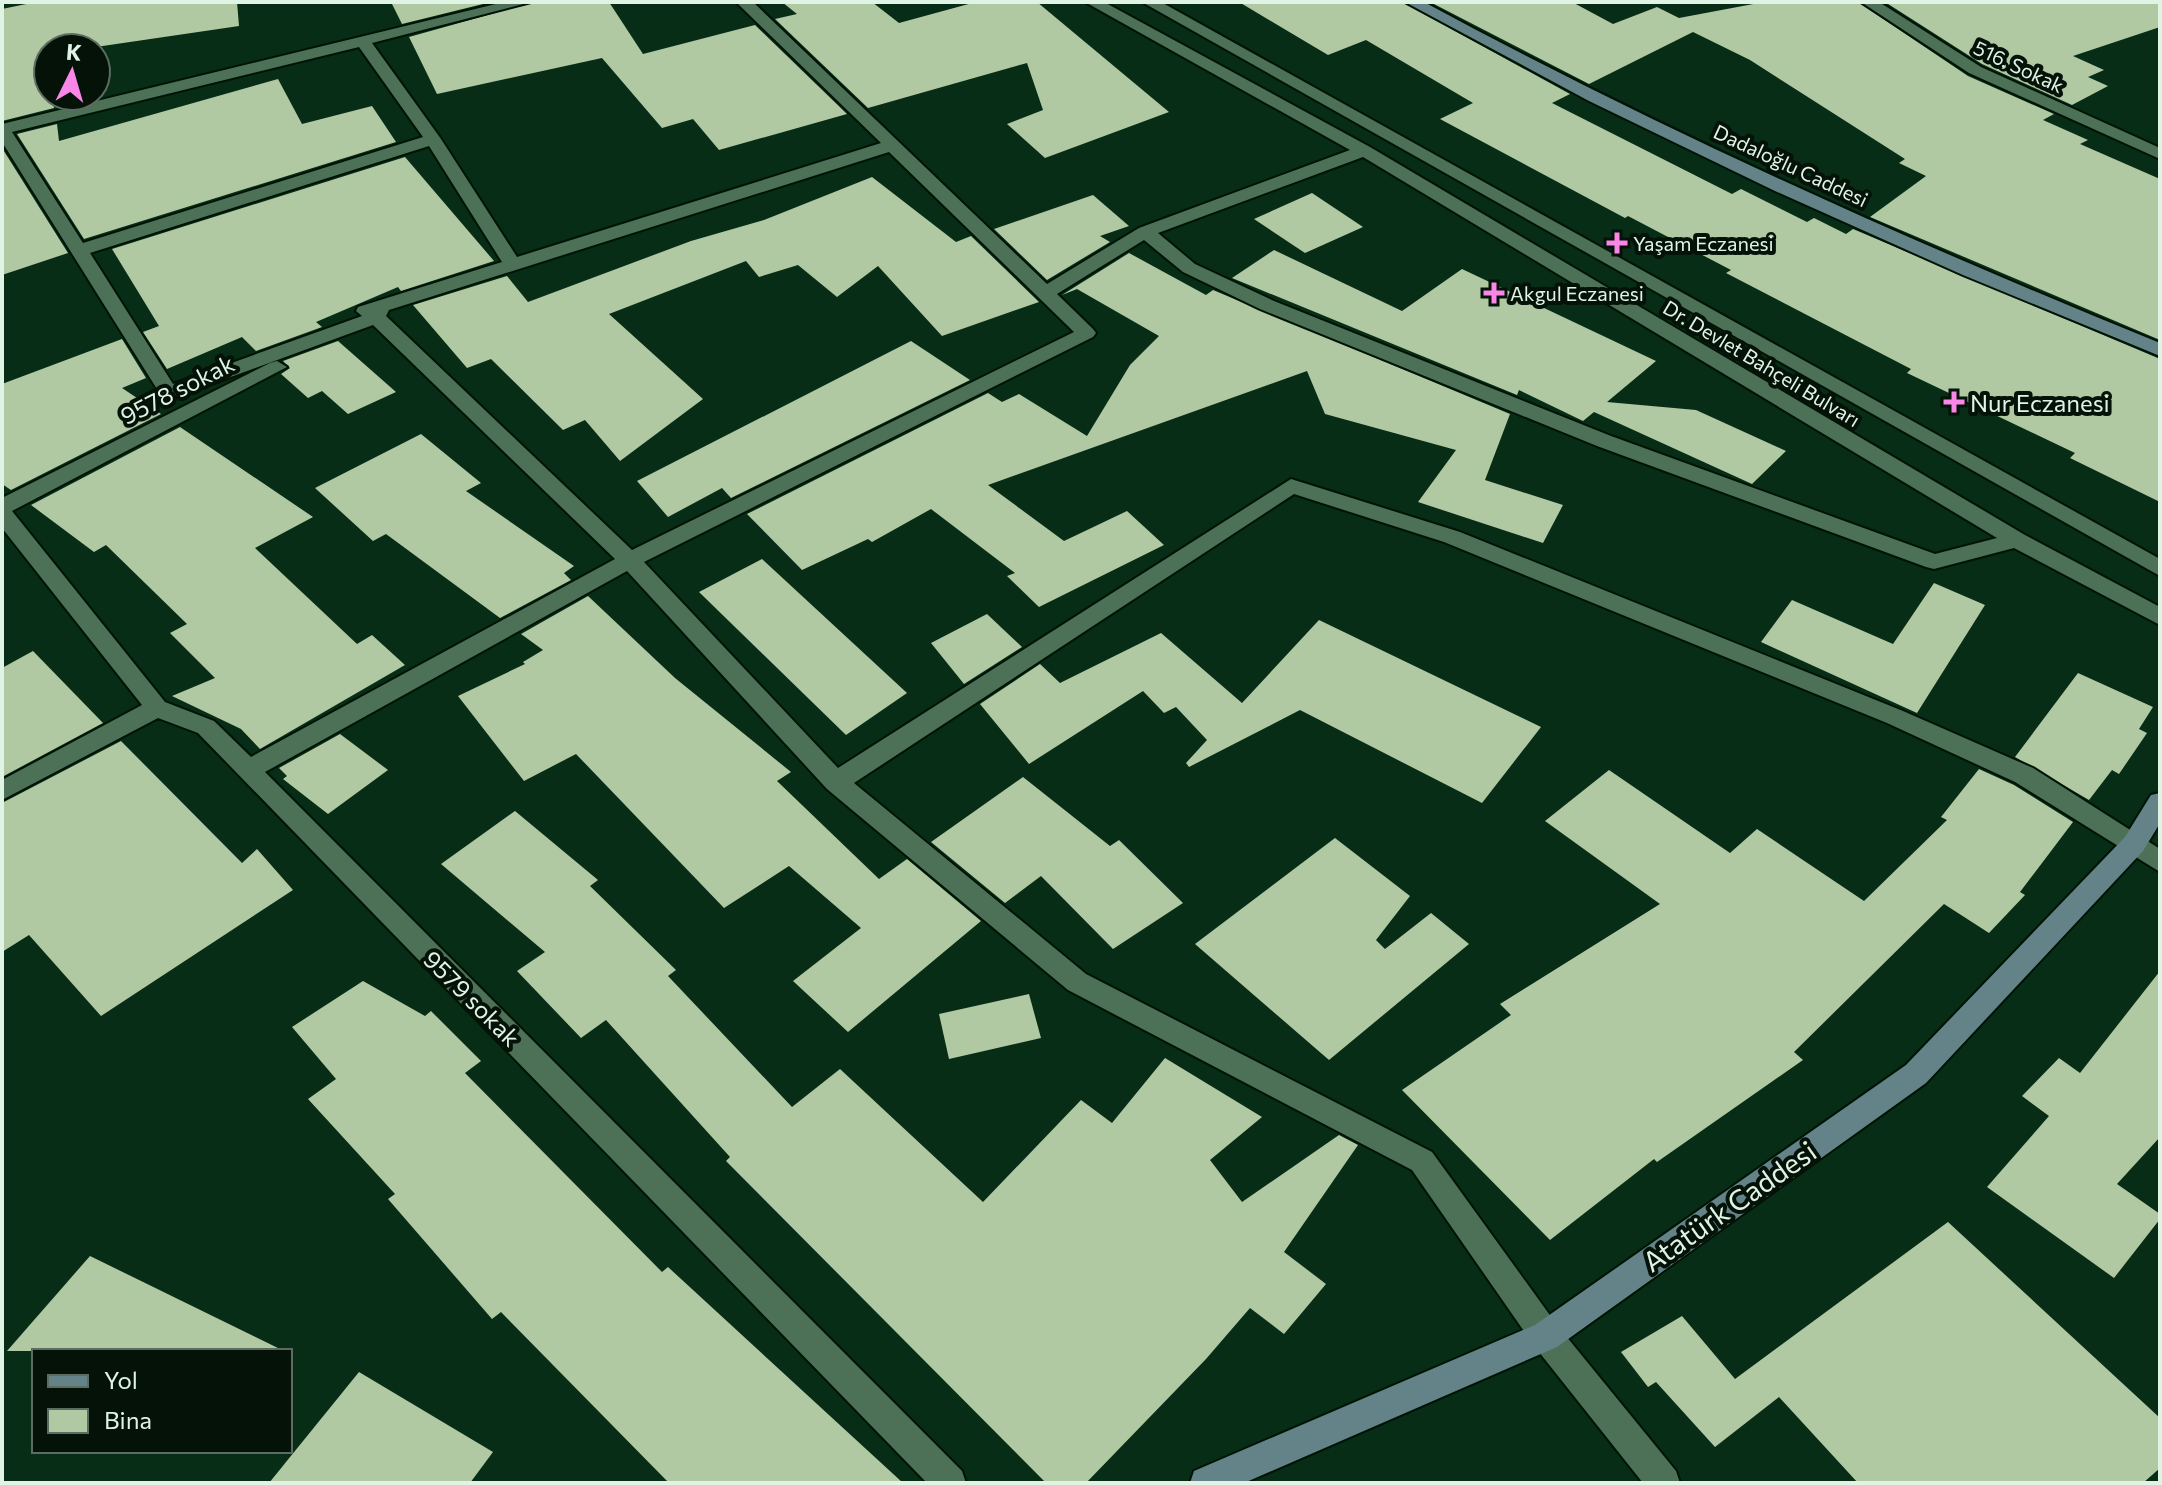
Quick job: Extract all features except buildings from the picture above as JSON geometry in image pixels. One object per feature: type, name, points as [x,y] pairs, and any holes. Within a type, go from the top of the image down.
[{"type":"street","points":[[523,2],[2,129],[169,393],[512,264],[890,146]]},
{"type":"street","points":[[248,770],[630,560],[1086,333],[744,2]]},
{"type":"street","name":"Dr. Devlet Bahçeli Bulvarı","points":[[1093,2],[1364,151],[2017,540],[2160,617]]},
{"type":"street","name":"Dr. Devlet Bahçeli Bulvarı","points":[[1150,2],[2160,569]]},
{"type":"street","name":"Dadaloğlu Caddesi","points":[[1413,2],[1517,60],[1754,173],[2037,300],[2160,350]]},
{"type":"street","name":"516. Sokak","points":[[1869,2],[1975,70],[2160,154]]},
{"type":"street","points":[[362,40],[433,139],[512,264]]},
{"type":"street","points":[[78,251],[433,139]]},
{"type":"street","points":[[1044,294],[1145,232],[1364,151]]},
{"type":"street","points":[[1145,232],[1189,268],[1267,305],[1604,441],[1934,562],[2017,540]]},
{"type":"street","points":[[378,312],[630,560],[836,782],[1077,982],[1422,1161],[1546,1336],[1664,1483]]},
{"type":"street","name":"9578 sokak","points":[[2,507],[378,312]]},
{"type":"street","points":[[836,782],[1291,486],[1452,537],[1895,717],[2024,775],[2160,862]]},
{"type":"street","points":[[2,513],[157,708],[2,791]]},
{"type":"street","name":"9579 sokak","points":[[157,708],[206,727],[950,1483]]},
{"type":"street","name":"Atatürk Caddesi","points":[[1206,1483],[1546,1336],[1916,1074],[2134,844],[2160,802]]},
{"type":"place","name":"Yaşam Eczanesi","points":[[1617,243]]},
{"type":"place","name":"Akgul Eczanesi","points":[[1494,293]]},
{"type":"place","name":"Nur Eczanesi","points":[[1954,402]]}]
